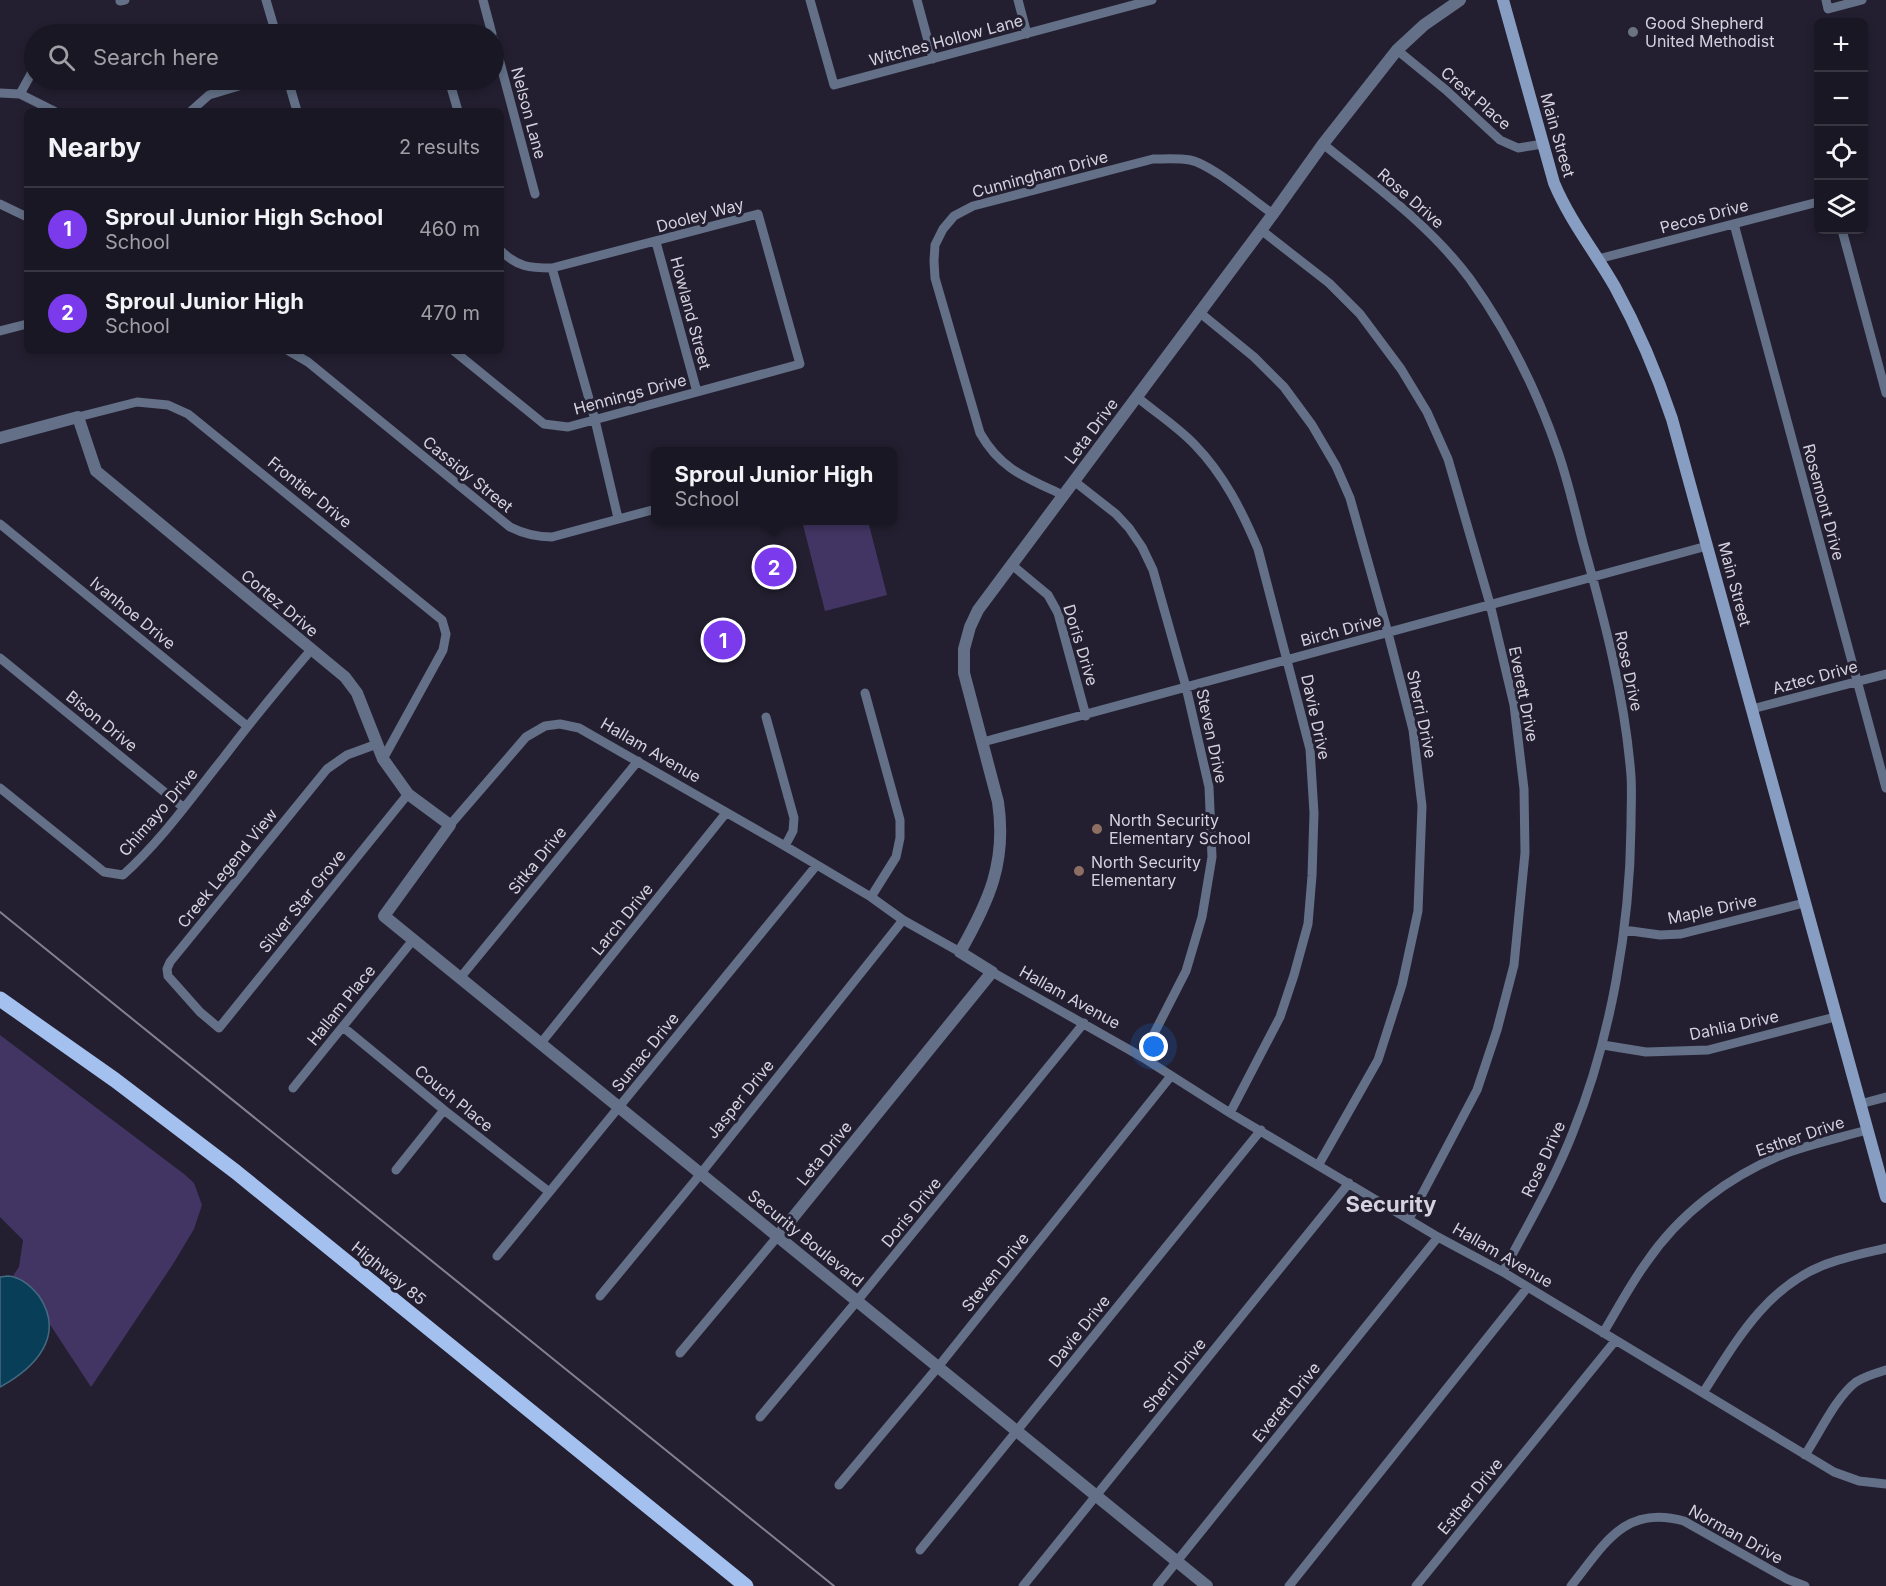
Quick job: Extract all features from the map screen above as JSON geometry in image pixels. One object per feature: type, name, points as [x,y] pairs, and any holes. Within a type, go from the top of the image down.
[{"type":"main road","name":"Main Street","points":[[1503,0],[1560,197],[1630,316],[1664,395],[1679,441],[1886,1197]]},
{"type":"main road","name":"Highway 85","points":[[0,999],[115,1080],[236,1172],[746,1586]]},
{"type":"street","points":[[266,0],[273,24]]},
{"type":"street","points":[[483,0],[489,24]]},
{"type":"street","name":"Witches Hollow Lane","points":[[810,0],[834,85],[1152,0]]},
{"type":"street","points":[[917,0],[933,59]]},
{"type":"street","points":[[1018,0],[1027,34]]},
{"type":"street","name":"Leta Drive","points":[[960,952],[979,918],[990,890],[1001,844],[999,802],[964,673],[964,649],[978,610],[1323,144],[1397,50],[1424,25],[1460,0]]},
{"type":"street","points":[[1826,0],[1828,9],[1862,0]]},
{"type":"street","name":"Crest Place","points":[[1397,50],[1446,90],[1500,140],[1518,148],[1543,144]]},
{"type":"street","name":"Nelson Lane","points":[[504,78],[535,194]]},
{"type":"street","points":[[20,94],[24,87]]},
{"type":"street","points":[[194,108],[209,95],[226,90]]},
{"type":"street","points":[[291,90],[296,108]]},
{"type":"street","points":[[452,90],[457,108]]},
{"type":"street","points":[[0,93],[20,94],[48,108]]},
{"type":"street","name":"Rose Drive","points":[[1323,144],[1424,225],[1469,278],[1505,333],[1532,387],[1558,454],[1593,576],[1622,700],[1631,777],[1630,852],[1624,930],[1603,1045],[1574,1132],[1503,1272]]},
{"type":"street","name":"Cunningham Drive","points":[[1063,495],[1017,473],[1001,462],[989,449],[980,434],[935,278],[935,244],[943,229],[954,216],[973,206],[1153,159],[1192,160],[1207,166],[1273,214]]},
{"type":"street","name":"Pecos Drive","points":[[1598,259],[1814,203]]},
{"type":"street","points":[[0,204],[24,216]]},
{"type":"street","name":"Dooley Way","points":[[504,254],[511,260],[529,268],[552,268],[758,214],[800,364]]},
{"type":"street","name":"Rosemont Drive","points":[[1734,224],[1886,788]]},
{"type":"street","name":"Everett Drive","points":[[1261,230],[1329,284],[1360,314],[1401,369],[1426,412],[1448,459],[1490,604],[1514,705],[1524,789],[1525,853],[1514,965],[1497,1030],[1477,1090],[1409,1219]]},
{"type":"street","points":[[1843,234],[1886,393]]},
{"type":"street","name":"Howland Street","points":[[656,242],[697,392]]},
{"type":"street","points":[[552,268],[595,420],[618,518]]},
{"type":"street","name":"Sherri Drive","points":[[1199,312],[1254,357],[1284,387],[1312,425],[1336,466],[1350,498],[1413,730],[1422,806],[1418,911],[1402,985],[1378,1060],[1319,1164]]},
{"type":"street","points":[[0,331],[24,325]]},
{"type":"street","name":"Cassidy Street","points":[[294,354],[308,362],[510,527],[525,534],[552,537],[651,510]]},
{"type":"street","name":"Hennings Drive","points":[[458,354],[544,424],[568,427],[800,364]]},
{"type":"street","name":"Davie Drive","points":[[1137,397],[1195,445],[1229,487],[1245,518],[1258,549],[1310,749],[1314,813],[1308,924],[1280,1017],[1230,1113]]},
{"type":"street","name":"Frontier Drive","points":[[0,438],[137,402],[168,405],[188,414],[442,621],[447,634],[443,650],[383,759]]},
{"type":"street","name":"Cortez Drive","points":[[78,417],[96,471],[345,677],[357,693],[383,759],[408,794],[450,825]]},
{"type":"street","name":"Steven Drive","points":[[1074,481],[1116,514],[1129,528],[1142,547],[1153,570],[1186,687],[1209,787],[1212,857],[1202,917],[1186,971],[1142,1057]]},
{"type":"street","name":"Ivanhoe Drive","points":[[0,524],[247,726]]},
{"type":"street","name":"Birch Drive","points":[[983,742],[1086,716],[1707,546]]},
{"type":"street","name":"Doris Drive","points":[[1012,565],[1048,595],[1058,612],[1086,716]]},
{"type":"street","name":"Chimayo Drive","points":[[0,788],[104,872],[123,875],[184,808],[247,726],[311,650]]},
{"type":"street","name":"Bison Drive","points":[[0,658],[184,808]]},
{"type":"street","name":"Aztec Drive","points":[[1752,709],[1886,674]]},
{"type":"street","points":[[865,693],[900,820],[900,838],[896,857],[871,897]]},
{"type":"street","points":[[766,717],[794,818],[793,831],[785,846]]},
{"type":"street","name":"Hallam Avenue","points":[[384,916],[450,825],[526,737],[545,726],[560,724],[579,728],[785,846],[871,897],[903,920],[1142,1057],[1230,1113],[1438,1237],[1503,1272],[1834,1472],[1859,1480],[1886,1484]]},
{"type":"street","name":"Creek Legend View","points":[[219,1028],[200,1012],[168,976],[167,969],[170,962],[327,769],[347,755],[377,744]]},
{"type":"street","name":"Sitka Drive","points":[[460,978],[638,761]]},
{"type":"street","name":"Silver Star Grove","points":[[219,1028],[408,794]]},
{"type":"street","name":"Larch Drive","points":[[541,1044],[726,813]]},
{"type":"street","name":"Sumac Drive","points":[[497,1256],[816,866]]},
{"type":"street","name":"Maple Drive","points":[[1624,930],[1660,935],[1681,934],[1804,903]]},
{"type":"street","name":"Security Boulevard","points":[[384,916],[1207,1586]]},
{"type":"street","name":"Jasper Drive","points":[[600,1296],[903,920]]},
{"type":"street","name":"Hallam Place","points":[[292,1088],[413,940]]},
{"type":"street","name":"Leta Drive","points":[[680,1353],[993,972]]},
{"type":"street","name":"Dahlia Drive","points":[[1603,1045],[1646,1052],[1708,1050],[1835,1017]]},
{"type":"street","name":"Doris Drive","points":[[760,1418],[1084,1023]]},
{"type":"street","name":"Couch Place","points":[[343,1027],[548,1191]]},
{"type":"street","name":"Steven Drive","points":[[840,1485],[938,1367],[1171,1076]]},
{"type":"street","name":"Esther Drive","points":[[1860,1104],[1886,1097]]},
{"type":"street","points":[[396,1170],[444,1110]]},
{"type":"street","name":"Davie Drive","points":[[920,1550],[1261,1130]]},
{"type":"street","name":"Esther Drive","points":[[1603,1333],[1646,1262],[1674,1227],[1717,1190],[1755,1167],[1785,1154],[1867,1130]]},
{"type":"street","name":"Sherri Drive","points":[[1023,1586],[1349,1183]]},
{"type":"street","name":"Everett Drive","points":[[1157,1586],[1438,1237]]},
{"type":"street","points":[[1703,1393],[1745,1328],[1768,1301],[1800,1277],[1824,1265],[1886,1248]]},
{"type":"street","points":[[1289,1586],[1527,1288]]},
{"type":"street","name":"Esther Drive","points":[[1416,1586],[1615,1341]]},
{"type":"street","points":[[1805,1455],[1842,1396],[1856,1382],[1886,1370]]},
{"type":"street","name":"Norman Drive","points":[[1571,1586],[1613,1534],[1631,1522],[1649,1517],[1669,1517],[1684,1521],[1787,1579],[1805,1586]]},
{"type":"shaded area","points":[[803,525],[869,525],[887,595],[825,611]]},
{"type":"shaded area","points":[[0,1035],[184,1174],[194,1183],[202,1205],[194,1229],[173,1264],[91,1387],[49,1323],[40,1304],[30,1290],[13,1276],[19,1267],[23,1240],[0,1217]]},
{"type":"water","points":[[8,1276],[21,1280],[36,1292],[47,1311],[49,1324],[48,1337],[35,1360],[25,1370],[0,1387],[0,1277]]},
{"type":"railway","points":[[0,912],[834,1586]]},
{"type":"place","name":"Good Shepherd United Methodist","points":[[1633,32]]},
{"type":"place","name":"Sproul Junior High","points":[[774,567]]},
{"type":"place","name":"Sproul Junior High School","points":[[723,640]]},
{"type":"place","name":"North Security Elementary School","points":[[1097,829]]},
{"type":"place","name":"North Security Elementary","points":[[1079,871]]},
{"type":"district","name":"Security","points":[[1391,1204]]}]
